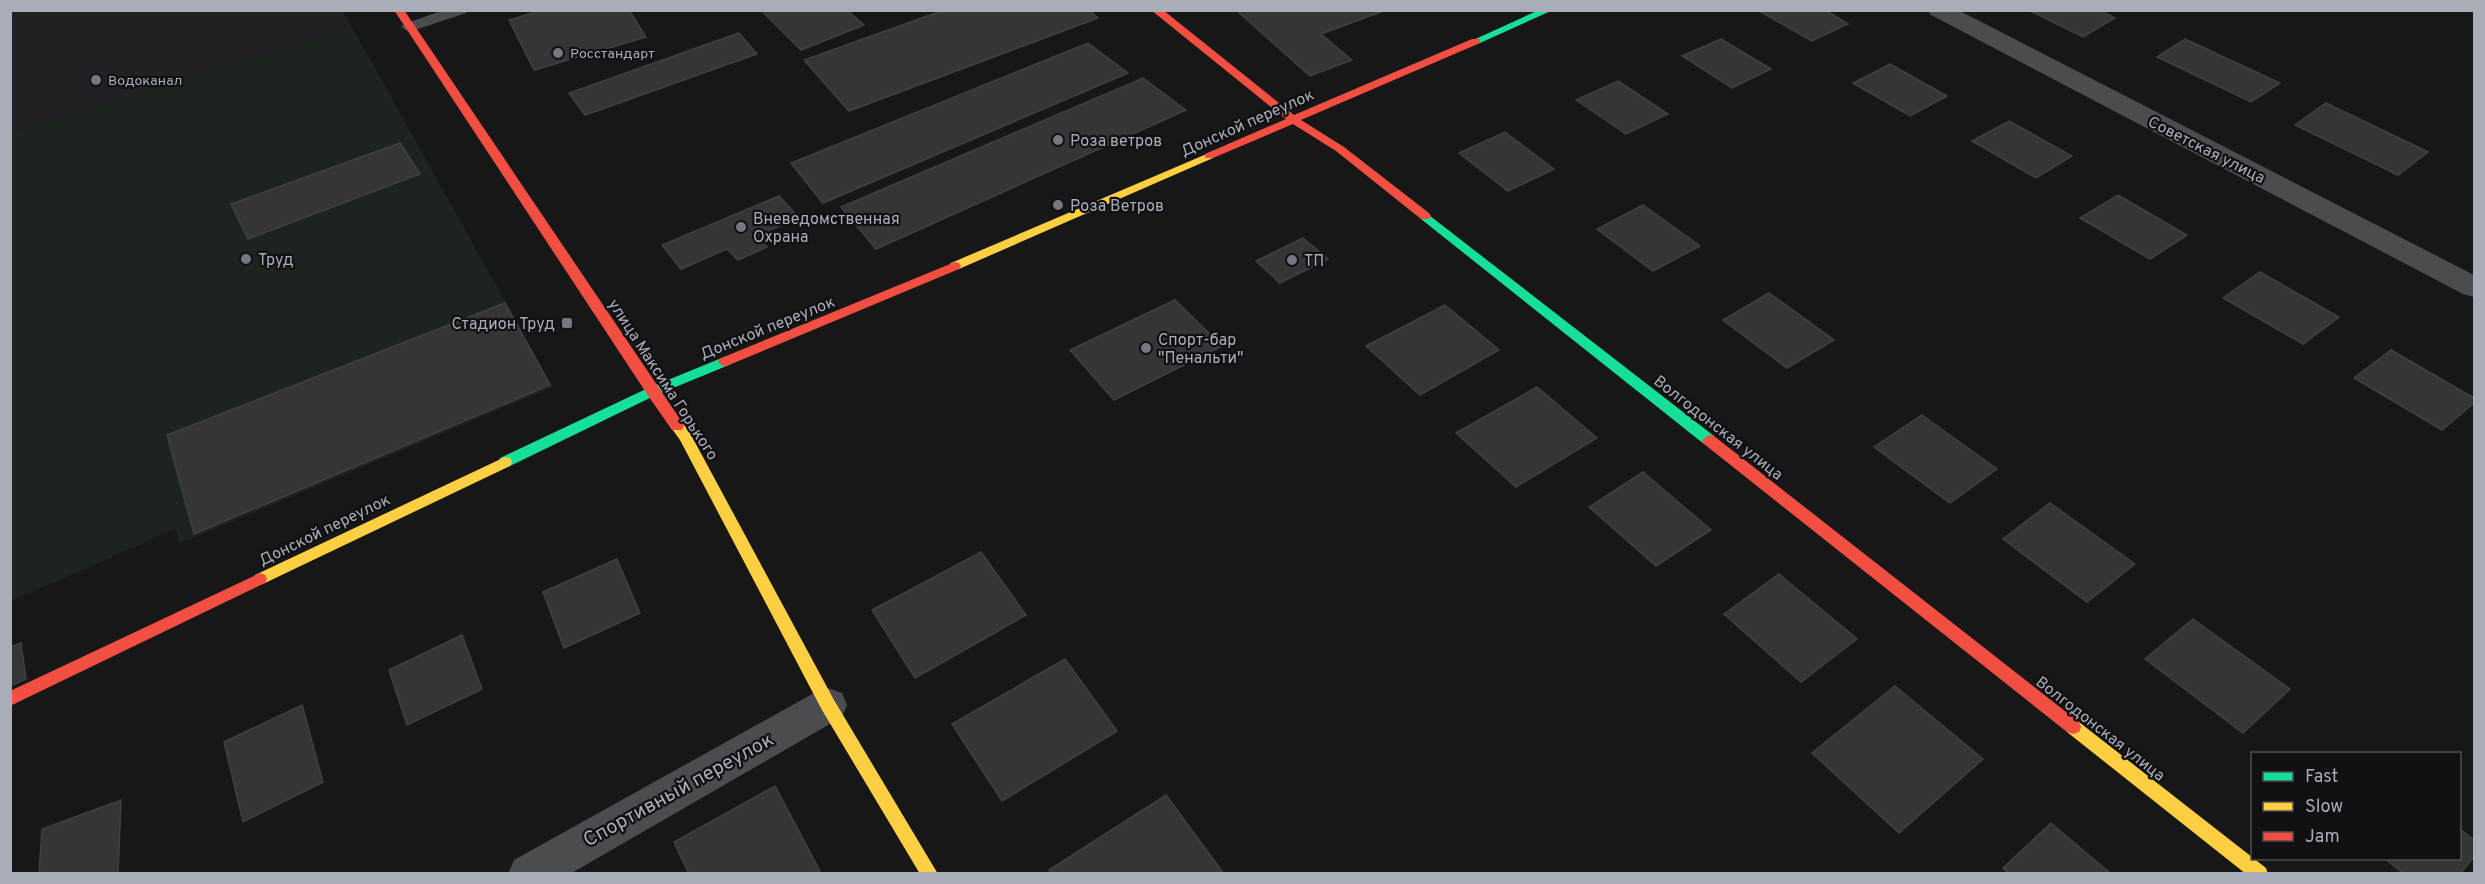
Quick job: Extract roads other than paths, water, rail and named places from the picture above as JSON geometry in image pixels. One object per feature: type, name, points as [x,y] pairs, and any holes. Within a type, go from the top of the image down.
[{"type":"street","name":"улица Максима Горького","points":[[399,10],[598,307],[651,392],[685,437],[828,705],[930,873]]},
{"type":"street","name":"Волгодонская улица","points":[[1156,10],[1292,119],[1340,149],[2260,873]]},
{"type":"street","name":"Донской переулок","points":[[10,699],[651,392],[910,286],[1548,10]]},
{"type":"street","name":"Советская улица","points":[[1940,10],[2475,287]]},
{"type":"street","name":"Спортивный переулок","points":[[529,873],[828,705]]},
{"type":"lane","points":[[409,27],[461,10]]},
{"type":"place","name":"Росстандарт","points":[[558,53]]},
{"type":"place","name":"Водоканал","points":[[96,80]]},
{"type":"place","name":"Роза ветров","points":[[1058,140]]},
{"type":"place","name":"Роза Ветров","points":[[1058,205]]},
{"type":"place","name":"Вневедомственная Охрана","points":[[741,227]]},
{"type":"place","name":"Труд","points":[[246,259]]},
{"type":"place","name":"ТП","points":[[1292,260]]},
{"type":"place","name":"Стадион Труд","points":[[567,323]]},
{"type":"place","name":"Спорт-бар \"Пенальти\"","points":[[1146,348]]}]
